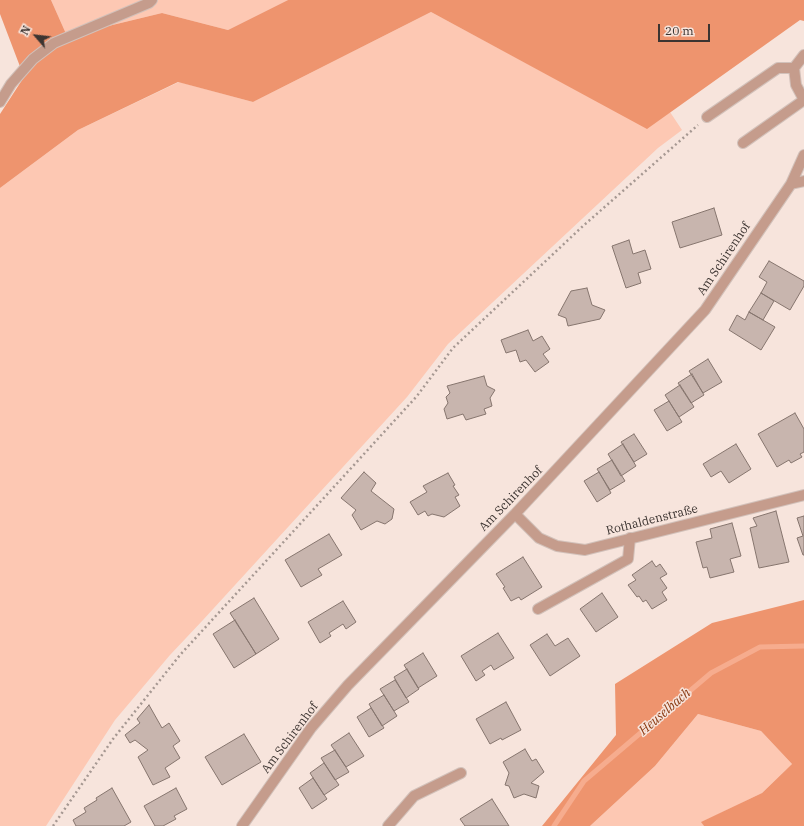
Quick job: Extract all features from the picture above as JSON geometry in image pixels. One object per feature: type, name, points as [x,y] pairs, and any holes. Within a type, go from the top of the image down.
[{"type":"street","points":[[0,102],[11,84],[33,59],[54,43],[149,3],[152,0]]},
{"type":"street","points":[[743,143],[804,100],[796,85],[794,68],[804,55]]},
{"type":"street","points":[[708,117],[778,68],[794,68]]},
{"type":"street","name":"Am Schirenhof","points":[[242,826],[311,728],[348,685],[515,514],[705,310],[791,184],[804,155]]},
{"type":"street","points":[[791,184],[804,180]]},
{"type":"street","name":"Rothaldenstraße","points":[[515,514],[539,538],[558,546],[585,550],[804,495]]},
{"type":"street","points":[[538,609],[628,559],[630,538]]},
{"type":"street","points":[[388,826],[414,796],[461,773]]},
{"type":"path","points":[[53,826],[113,738],[180,654],[417,396],[453,348],[583,226],[708,117]]},
{"type":"shaded area","points":[[0,0],[51,0],[67,36],[162,13],[228,30],[288,0],[804,0],[804,21],[800,20],[647,129],[431,12],[253,102],[178,82],[78,130],[0,188],[0,114],[24,77],[0,14]]},
{"type":"shaded area","points":[[51,0],[288,0],[228,30],[162,13],[67,36]]},
{"type":"shaded area","points":[[431,12],[647,128],[670,112],[682,130],[658,148],[448,344],[407,397],[170,655],[115,720],[46,826],[0,826],[0,188],[78,130],[179,82],[253,102]]},
{"type":"shaded area","points":[[804,600],[804,826],[704,826],[701,822],[762,793],[792,764],[761,731],[698,714],[655,766],[590,826],[542,826],[616,735],[615,684],[712,623]]},
{"type":"shaded area","points":[[698,714],[761,731],[792,764],[762,793],[702,822],[704,826],[590,826],[655,766]]},
{"type":"building","points":[[714,208],[722,235],[680,248],[672,222]]},
{"type":"building","points":[[629,240],[633,254],[645,250],[651,269],[638,273],[641,283],[626,288],[612,246]]},
{"type":"building","points":[[769,261],[804,281],[804,286],[790,310],[761,293],[767,282],[759,277]]},
{"type":"building","points":[[587,288],[592,305],[605,310],[600,319],[568,326],[566,318],[558,315],[571,291]]},
{"type":"building","points":[[761,293],[774,301],[763,320],[749,312]]},
{"type":"building","points":[[749,312],[775,327],[761,350],[729,330],[737,315],[745,320]]},
{"type":"building","points":[[528,330],[533,341],[542,336],[550,349],[543,354],[549,362],[535,372],[526,360],[520,362],[516,350],[506,353],[501,340]]},
{"type":"building","points":[[708,359],[722,382],[703,393],[689,371]]},
{"type":"building","points":[[692,374],[704,395],[691,403],[678,383]]},
{"type":"building","points":[[484,376],[487,386],[495,390],[490,398],[492,406],[484,409],[486,414],[466,420],[463,414],[447,419],[444,409],[448,403],[446,397],[450,393],[447,386]]},
{"type":"building","points":[[680,385],[694,407],[679,417],[665,395]]},
{"type":"building","points":[[669,401],[682,422],[667,431],[654,410]]},
{"type":"building","points":[[795,413],[804,429],[804,452],[800,454],[802,457],[791,463],[789,460],[777,467],[758,434]]},
{"type":"building","points":[[634,434],[647,454],[634,462],[621,442]]},
{"type":"building","points":[[623,444],[636,466],[621,476],[608,454]]},
{"type":"building","points":[[736,444],[751,469],[729,483],[721,471],[711,477],[703,464]]},
{"type":"building","points":[[612,460],[625,481],[610,490],[597,469]]},
{"type":"building","points":[[364,472],[376,483],[371,491],[394,509],[392,519],[385,524],[377,521],[361,530],[352,515],[356,510],[341,498]]},
{"type":"building","points":[[599,472],[611,493],[597,502],[584,481]]},
{"type":"building","points":[[448,473],[455,485],[453,486],[459,495],[455,497],[460,506],[444,517],[432,514],[428,516],[425,511],[418,515],[410,502],[427,492],[423,486]]},
{"type":"building","points":[[776,511],[789,562],[759,568],[750,528],[757,526],[753,518]]},
{"type":"building","points":[[804,516],[803,555],[797,538],[803,536],[797,518]]},
{"type":"building","points":[[732,523],[741,556],[730,559],[734,572],[710,578],[707,567],[703,568],[696,542],[712,538],[710,529]]},
{"type":"building","points":[[329,534],[342,555],[318,569],[322,575],[301,587],[285,560]]},
{"type":"building","points":[[523,557],[542,587],[521,600],[519,597],[511,601],[503,588],[505,587],[496,574]]},
{"type":"building","points":[[652,561],[656,567],[660,564],[667,574],[660,578],[667,588],[662,592],[667,600],[652,609],[646,600],[643,602],[639,596],[637,597],[628,585],[636,580],[632,575]]},
{"type":"building","points":[[602,593],[618,617],[596,632],[580,609]]},
{"type":"building","points":[[254,598],[279,639],[256,654],[230,613]]},
{"type":"building","points":[[343,601],[356,622],[346,629],[343,624],[329,633],[331,636],[320,643],[308,622]]},
{"type":"building","points":[[235,620],[256,654],[234,668],[213,634]]},
{"type":"building","points":[[498,633],[514,658],[494,670],[491,665],[482,671],[485,675],[476,681],[461,656]]},
{"type":"building","points":[[547,634],[555,646],[568,638],[580,656],[550,676],[530,645]]},
{"type":"building","points":[[423,653],[437,676],[418,688],[404,665]]},
{"type":"building","points":[[407,669],[419,689],[406,698],[394,677]]},
{"type":"building","points":[[395,680],[409,702],[394,711],[380,689]]},
{"type":"building","points":[[384,695],[397,716],[382,726],[369,704]]},
{"type":"building","points":[[506,702],[521,730],[502,740],[501,738],[490,744],[476,719]]},
{"type":"building","points":[[149,705],[162,728],[169,723],[180,741],[173,746],[180,758],[165,768],[170,777],[153,785],[138,757],[148,750],[135,740],[130,743],[125,735],[140,723],[137,719]]},
{"type":"building","points":[[371,708],[384,728],[369,737],[357,717]]},
{"type":"building","points":[[349,733],[364,756],[346,767],[331,745]]},
{"type":"building","points":[[244,734],[261,762],[222,785],[205,757]]},
{"type":"building","points":[[525,749],[532,761],[536,759],[544,772],[531,783],[539,786],[536,798],[524,794],[514,798],[509,786],[505,785],[509,773],[503,762]]},
{"type":"building","points":[[335,750],[349,772],[335,780],[321,758]]},
{"type":"building","points":[[324,763],[339,785],[324,795],[310,773]]},
{"type":"building","points":[[313,778],[327,799],[312,809],[299,788]]},
{"type":"building","points":[[112,788],[131,822],[124,826],[76,826],[73,820],[86,812],[84,808]]},
{"type":"building","points":[[176,788],[187,809],[174,816],[176,819],[163,826],[155,826],[144,806]]},
{"type":"building","points":[[492,799],[509,826],[465,826],[460,819]]},
{"type":"waterway","name":"Heuselbach","points":[[554,826],[584,781],[711,673],[760,647],[804,646]]}]
